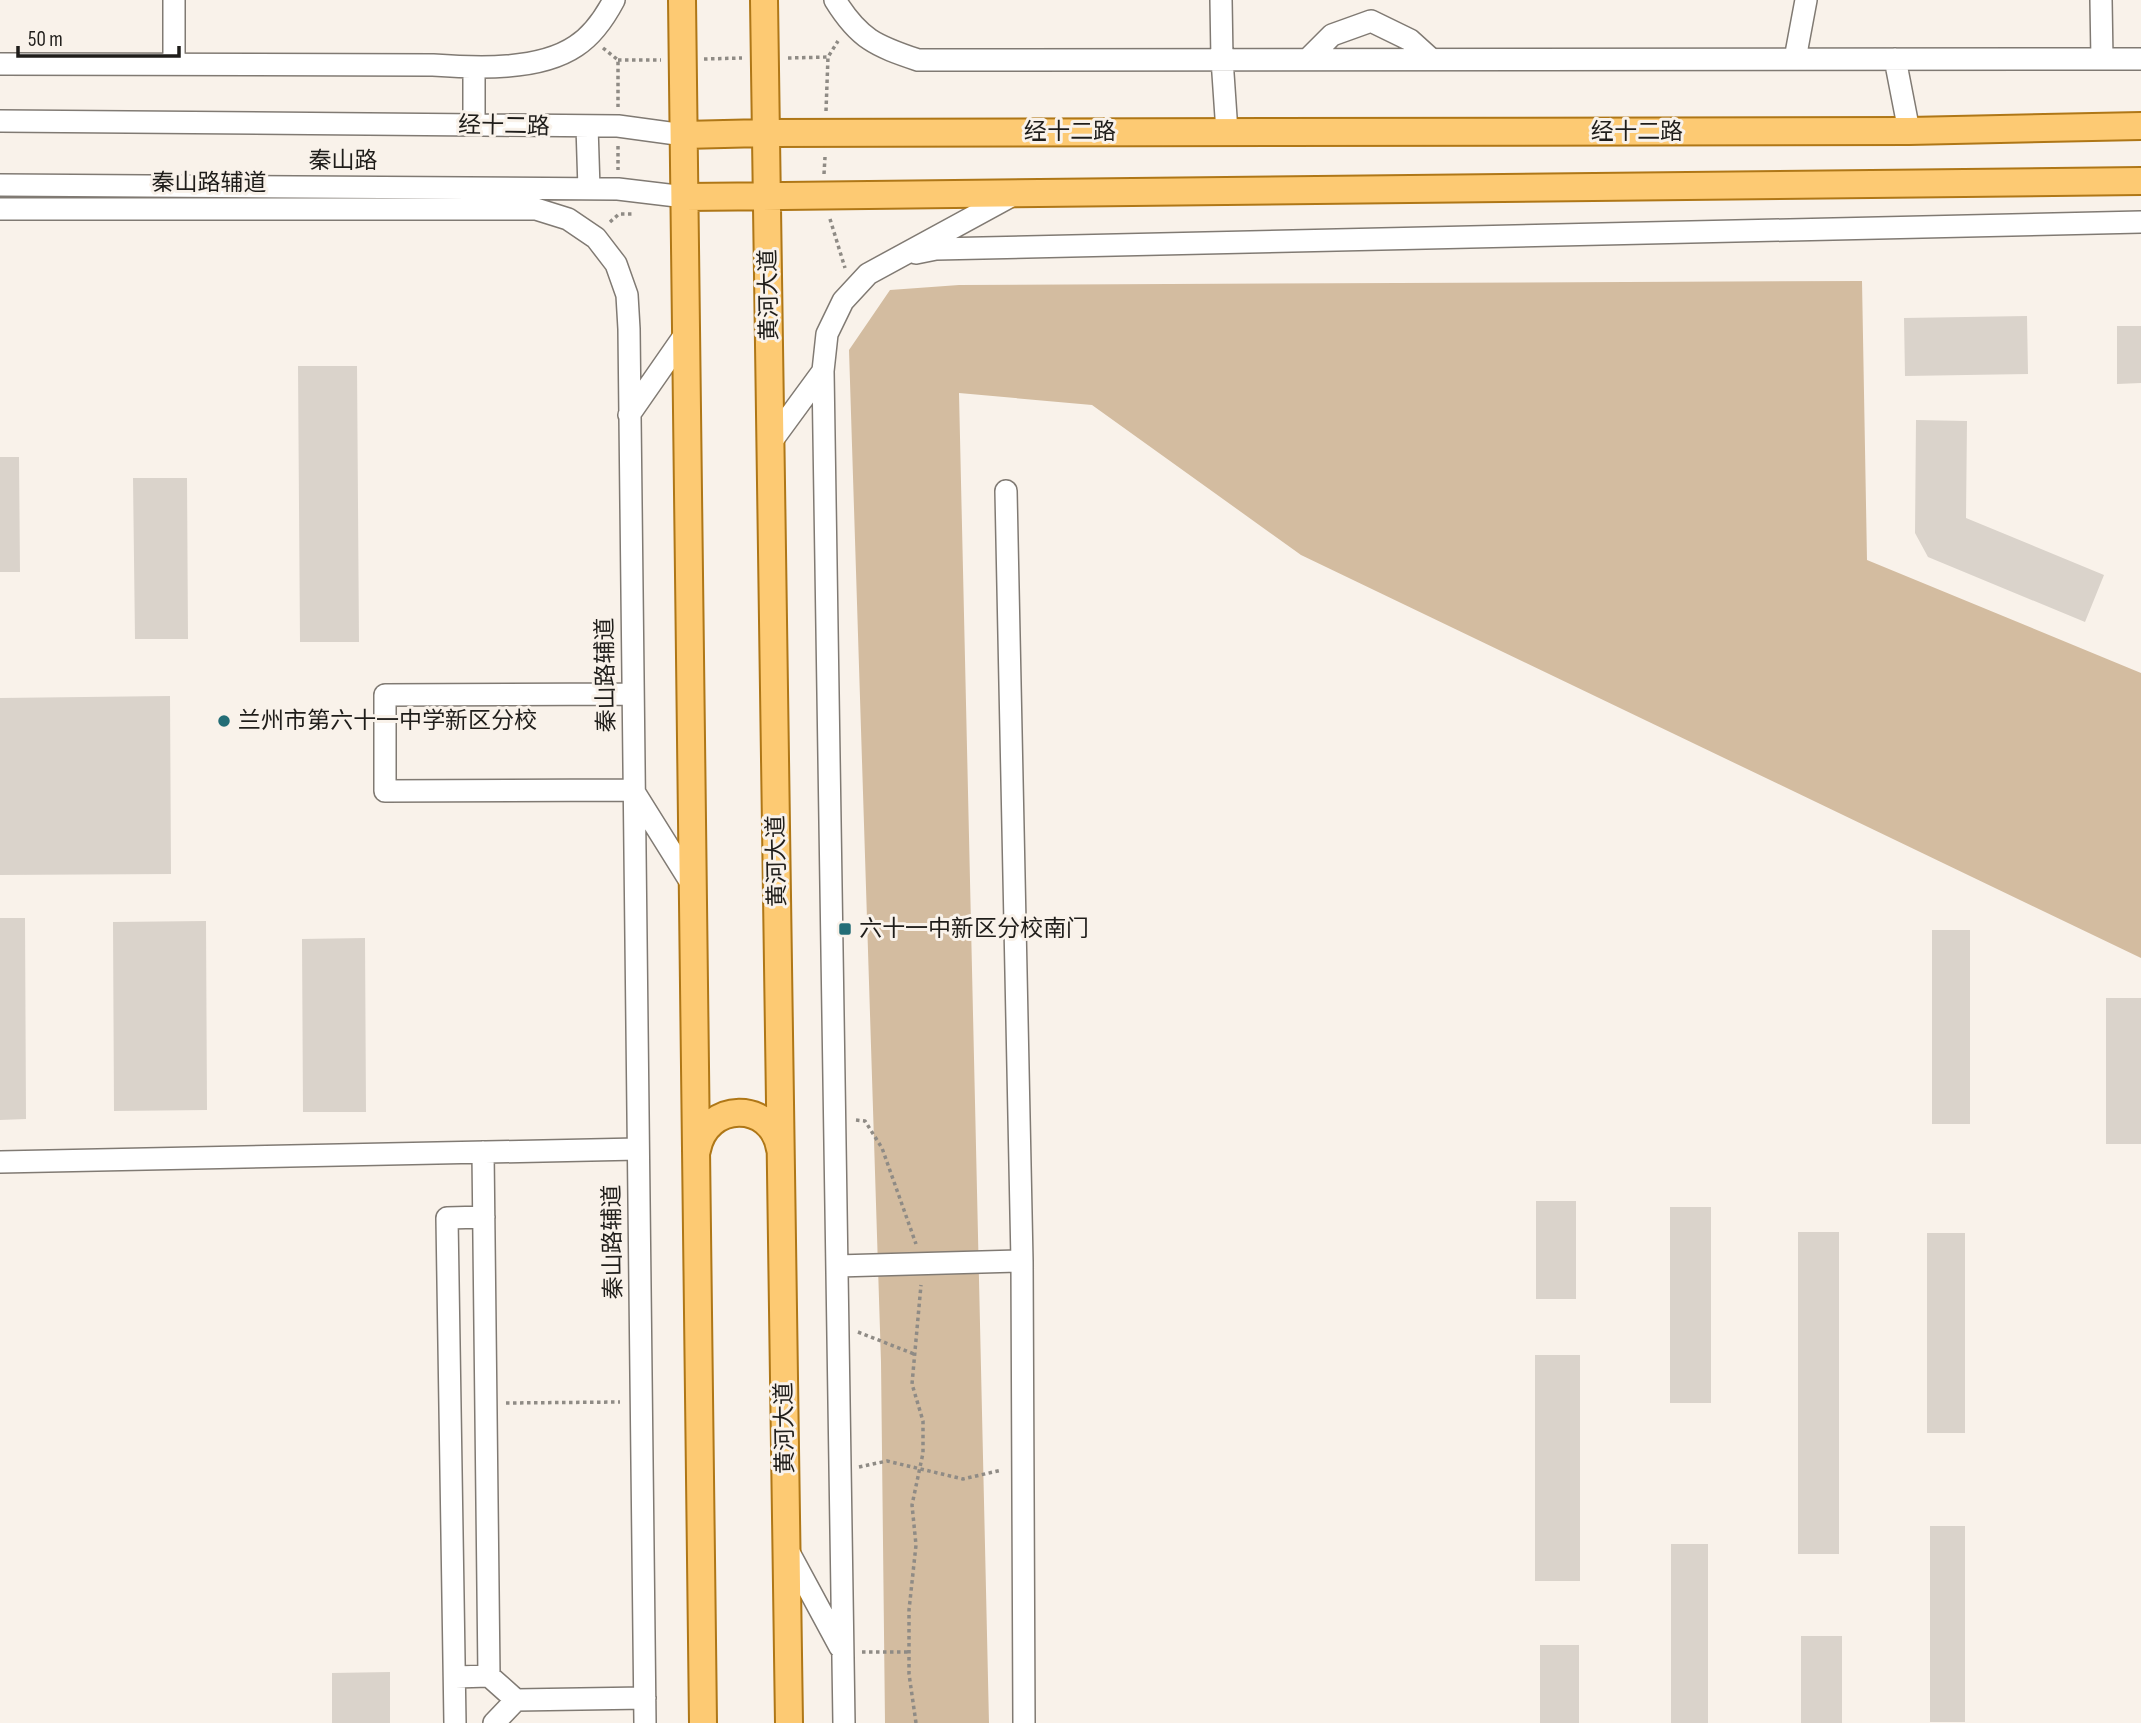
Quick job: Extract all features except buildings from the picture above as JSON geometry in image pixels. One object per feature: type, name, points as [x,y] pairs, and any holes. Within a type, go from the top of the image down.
[{"type":"main road","points":[[682,0],[703,1723]]},
{"type":"main road","name":"黄河大道","points":[[764,0],[789,1723]]},
{"type":"main road","name":"经十二路","points":[[684,135],[1909,131],[2141,126]]},
{"type":"main road","points":[[685,197],[2141,181]]},
{"type":"main road","points":[[696,1154],[706,1127],[718,1118],[732,1113],[746,1113],[760,1118],[771,1128],[779,1140],[781,1155]]},
{"type":"street","points":[[174,0],[174,64]]},
{"type":"street","points":[[0,64],[419,65],[474,68],[545,61],[577,46],[603,21],[614,0]]},
{"type":"street","points":[[835,0],[849,22],[880,47],[918,60],[2141,59]]},
{"type":"street","points":[[1221,0],[1227,132]]},
{"type":"street","points":[[1795,59],[1806,0]]},
{"type":"street","points":[[2101,0],[2102,59]]},
{"type":"street","points":[[1308,59],[1332,35],[1371,10],[1431,59]]},
{"type":"street","points":[[1895,59],[1909,131]]},
{"type":"street","points":[[474,68],[474,125]]},
{"type":"street","name":"经十二路","points":[[0,121],[618,127],[684,135]]},
{"type":"street","points":[[587,127],[589,189]]},
{"type":"street","name":"秦山路","points":[[0,185],[618,189],[685,197]]},
{"type":"street","points":[[844,1723],[823,370],[827,334],[843,301],[868,274],[1015,194]]},
{"type":"street","name":"秦山路辅道","points":[[0,209],[536,209],[568,219],[596,237],[616,264],[627,295],[645,1723]]},
{"type":"street","points":[[900,256],[936,249],[2141,222]]},
{"type":"street","points":[[629,415],[687,333]]},
{"type":"street","points":[[771,442],[823,370]]},
{"type":"street","points":[[1006,491],[1022,1261],[1024,1723]]},
{"type":"street","points":[[632,694],[385,695],[385,791],[634,790],[693,886]]},
{"type":"street","points":[[0,1162],[638,1149]]},
{"type":"street","points":[[483,1152],[489,1676]]},
{"type":"street","points":[[455,1723],[447,1218],[484,1217]]},
{"type":"street","points":[[837,1266],[1022,1261]]},
{"type":"street","points":[[786,1546],[843,1652]]},
{"type":"street","points":[[455,1677],[489,1676],[516,1700],[645,1698]]},
{"type":"street","points":[[494,1723],[516,1700]]},
{"type":"path","points":[[618,60],[828,57]]},
{"type":"path","points":[[834,1120],[865,1121],[882,1148],[923,1263],[912,1384],[923,1421],[923,1453],[912,1505],[916,1545],[909,1610],[909,1674],[916,1723]]},
{"type":"path","points":[[838,1332],[861,1332],[914,1354]]},
{"type":"path","points":[[486,1403],[641,1402]]},
{"type":"path","points":[[840,1471],[887,1461],[963,1479],[1023,1466]]},
{"type":"path","points":[[843,1652],[909,1652]]},
{"type":"shaded area","points":[[1862,281],[1867,560],[2141,673],[2141,958],[1301,555],[1092,405],[959,393],[989,1723],[885,1723],[881,1362],[849,350],[890,290],[959,285]]},
{"type":"place","name":"兰州市第六十一中学新区分校","points":[[224,721]]},
{"type":"place","name":"六十一中新区分校南门","points":[[845,929]]}]
